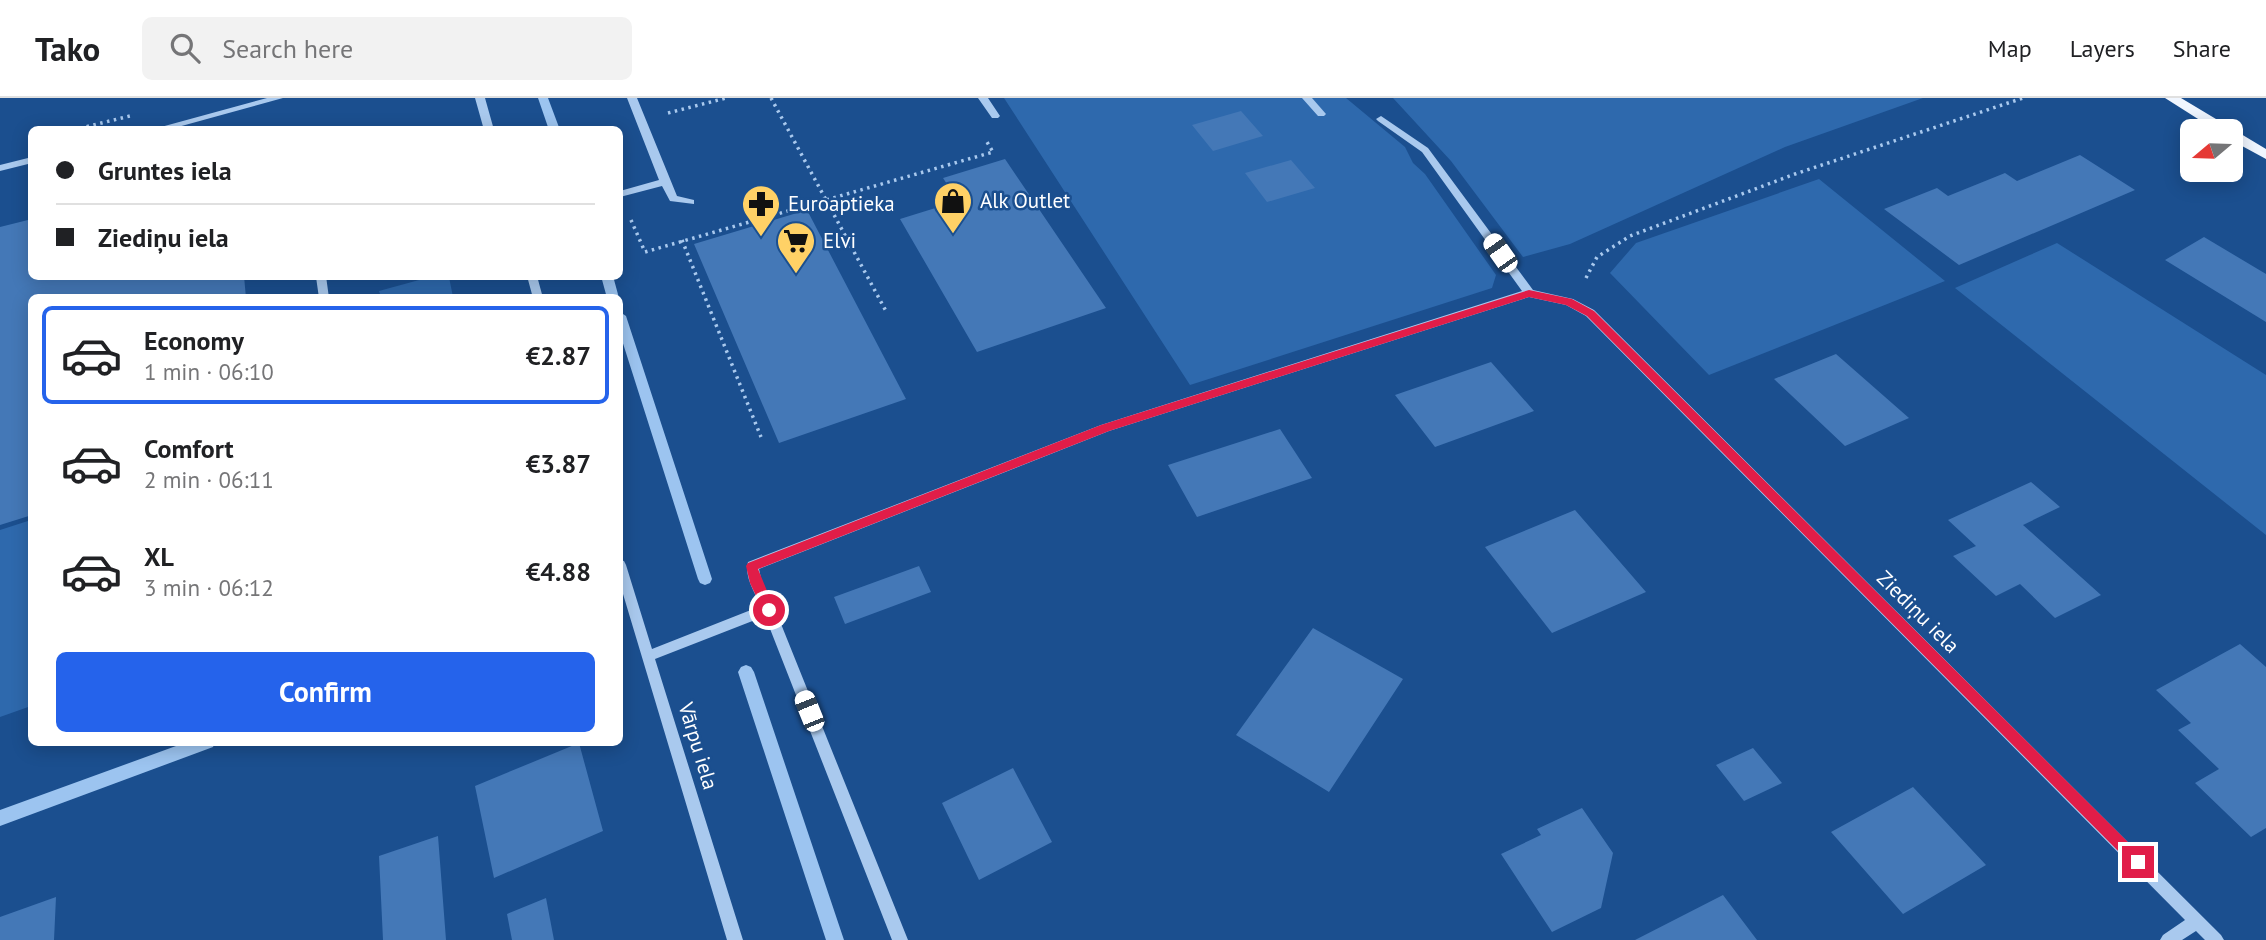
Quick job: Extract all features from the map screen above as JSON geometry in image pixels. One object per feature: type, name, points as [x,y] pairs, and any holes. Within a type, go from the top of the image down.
[{"type":"main road","points":[[2172,98],[2207,119]]},
{"type":"main road","points":[[2244,142],[2266,155]]},
{"type":"street","points":[[170,126],[278,98]]},
{"type":"street","points":[[480,98],[488,126]]},
{"type":"street","points":[[632,98],[673,199],[690,202]]},
{"type":"street","points":[[983,98],[995,116]]},
{"type":"street","points":[[1307,98],[1321,114]]},
{"type":"street","points":[[900,940],[756,583],[752,566],[1105,428],[1529,293],[1425,150],[1381,119]]},
{"type":"street","points":[[0,168],[28,161]]},
{"type":"street","points":[[623,193],[665,182]]},
{"type":"street","name":"Ziediņu iela","points":[[1529,293],[1569,302],[1590,313],[2216,940]]},
{"type":"street","name":"Vārpu iela","points":[[623,575],[736,940]]},
{"type":"street","points":[[648,656],[769,610]]},
{"type":"street","points":[[2168,940],[2197,920]]},
{"type":"path","points":[[640,121],[726,98]]},
{"type":"path","points":[[771,98],[887,313]]},
{"type":"path","points":[[1569,302],[1586,279],[1597,257],[1630,236],[1794,174],[2023,98]]},
{"type":"path","points":[[630,218],[645,251],[993,152],[985,139]]},
{"type":"path","points":[[682,240],[761,437]]},
{"type":"shaded area","points":[[1004,98],[1346,98],[1405,147],[1413,163],[1425,174],[1496,275],[1492,288],[1190,385]]},
{"type":"shaded area","points":[[1393,98],[1923,98],[1785,147],[1570,244],[1523,257],[1451,161]]},
{"type":"shaded area","points":[[1819,179],[1945,281],[1709,375],[1610,273],[1636,243]]},
{"type":"shaded area","points":[[2057,243],[2266,375],[2266,535],[1955,288]]},
{"type":"shaded area","points":[[419,280],[450,280],[452,294],[380,294],[379,291]]},
{"type":"shaded area","points":[[28,521],[28,707],[0,717],[0,530]]},
{"type":"building","points":[[1241,111],[1263,136],[1213,151],[1192,125]]},
{"type":"building","points":[[2080,155],[2135,190],[1959,265],[1884,209],[1937,188],[1948,196],[2005,173],[2017,181]]},
{"type":"building","points":[[1005,159],[1106,308],[977,352],[900,219],[958,201],[943,178]]},
{"type":"building","points":[[1291,160],[1315,188],[1267,202],[1245,173]]},
{"type":"building","points":[[807,210],[906,399],[779,443],[694,244]]},
{"type":"building","points":[[28,220],[28,280],[244,280],[246,294],[28,294],[28,516],[0,525],[0,227]]},
{"type":"building","points":[[2204,237],[2266,274],[2266,322],[2165,260]]},
{"type":"building","points":[[1836,354],[1909,418],[1845,446],[1774,379]]},
{"type":"building","points":[[1491,362],[1534,411],[1435,447],[1395,395]]},
{"type":"building","points":[[1280,429],[1312,478],[1197,517],[1168,465]]},
{"type":"building","points":[[2031,482],[2060,507],[2023,525],[2101,595],[2055,618],[2020,584],[1996,596],[1953,556],[1976,546],[1948,520]]},
{"type":"building","points":[[1575,510],[1646,592],[1552,633],[1485,547]]},
{"type":"building","points":[[919,566],[931,592],[845,624],[834,597]]},
{"type":"building","points":[[1313,628],[1403,679],[1329,792],[1236,735]]},
{"type":"building","points":[[2240,644],[2266,667],[2266,828],[2251,837],[2195,783],[2219,769],[2178,730],[2191,723],[2156,690]]},
{"type":"building","points":[[572,746],[580,746],[603,831],[494,878],[475,786]]},
{"type":"building","points":[[1753,748],[1782,783],[1744,801],[1716,765]]},
{"type":"building","points":[[1013,768],[1052,842],[979,880],[942,803]]},
{"type":"building","points":[[1913,787],[1986,865],[1903,914],[1831,832]]},
{"type":"building","points":[[1582,808],[1613,853],[1601,908],[1552,932],[1501,854],[1541,835],[1537,829]]},
{"type":"building","points":[[438,836],[446,940],[383,940],[379,856]]},
{"type":"building","points":[[1723,895],[1757,940],[1635,940]]},
{"type":"building","points":[[56,897],[54,940],[0,940],[0,917]]},
{"type":"building","points":[[546,898],[554,940],[512,940],[507,914]]},
{"type":"waterway","points":[[543,98],[554,126]]},
{"type":"waterway","points":[[608,280],[612,294]]},
{"type":"waterway","points":[[623,325],[705,579]]},
{"type":"waterway","points":[[746,672],[835,940]]},
{"type":"waterway","points":[[0,818],[196,746]]},
{"type":"place","name":"Alk Outlet","points":[[953,235]]},
{"type":"place","name":"Euroaptieka","points":[[761,238]]},
{"type":"place","name":"Elvi","points":[[796,275]]},
{"type":"route","points":[[769,610],[756,583],[752,566],[1105,428],[1529,293],[1569,302],[1590,313],[2138,862]]}]
